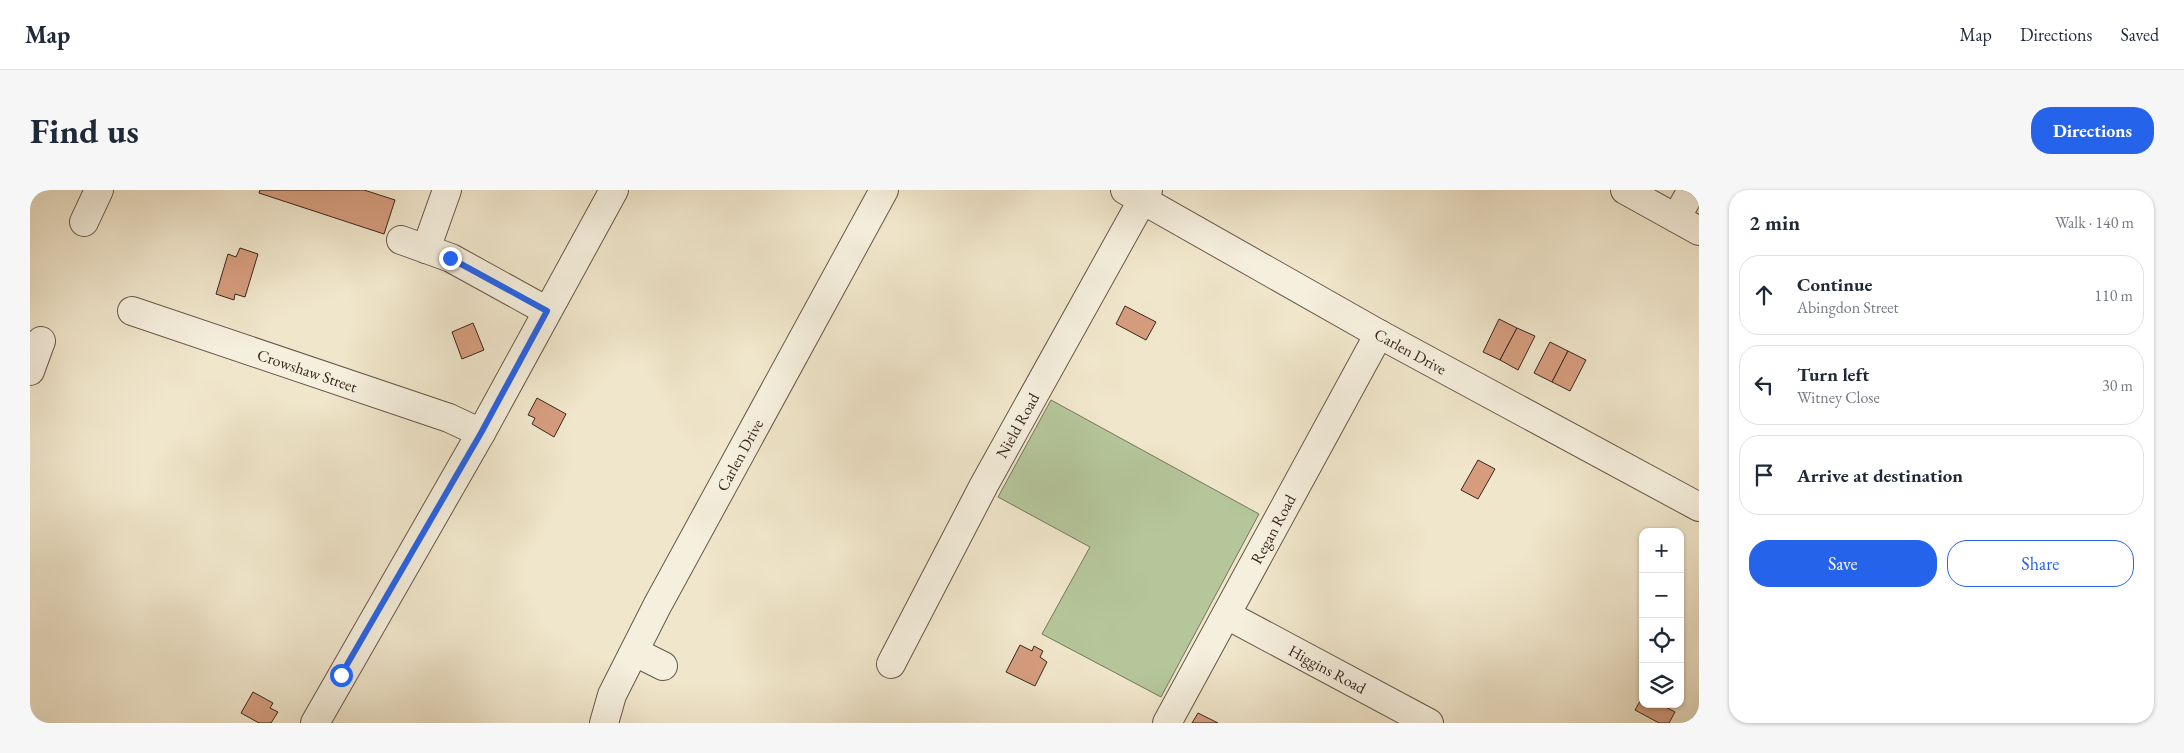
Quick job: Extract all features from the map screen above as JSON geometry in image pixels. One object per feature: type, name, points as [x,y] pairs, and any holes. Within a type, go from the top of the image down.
[{"type":"street","points":[[84,222],[99,190]]},
{"type":"street","points":[[426,249],[447,190]]},
{"type":"street","points":[[315,723],[481,433],[614,190]]},
{"type":"street","name":"Carlen Drive","points":[[604,723],[612,695],[662,597],[884,190]]},
{"type":"street","points":[[1625,190],[1688,224],[1692,190]]},
{"type":"street","name":"Carlen Drive","points":[[1138,193],[1379,334],[1699,506]]},
{"type":"street","name":"Nield Road","points":[[891,664],[1138,193]]},
{"type":"street","points":[[401,240],[450,258],[547,311]]},
{"type":"street","name":"Crowshaw Street","points":[[132,311],[449,418],[481,433]]},
{"type":"street","name":"Regan Road","points":[[1167,723],[1379,334]]},
{"type":"street","points":[[30,371],[41,341]]},
{"type":"street","name":"Higgins Road","points":[[1227,615],[1429,723]]},
{"type":"street","points":[[634,652],[663,666]]},
{"type":"green space","points":[[1051,400],[1259,514],[1161,697],[1042,634],[1090,547],[998,497]]},
{"type":"building","points":[[260,190],[364,190],[395,200],[384,234],[259,193]]},
{"type":"building","points":[[240,248],[258,254],[245,297],[235,294],[234,300],[216,294],[228,254],[236,257]]},
{"type":"building","points":[[1125,306],[1156,322],[1146,340],[1116,324]]},
{"type":"building","points":[[1499,319],[1517,328],[1500,360],[1483,352]]},
{"type":"building","points":[[473,323],[484,350],[462,359],[452,332]]},
{"type":"building","points":[[1517,328],[1535,336],[1518,370],[1500,360]]},
{"type":"building","points":[[1550,342],[1568,351],[1552,382],[1534,373]]},
{"type":"building","points":[[1568,351],[1586,360],[1570,391],[1552,382]]},
{"type":"building","points":[[537,398],[566,414],[554,437],[532,424],[535,418],[528,415]]},
{"type":"building","points":[[1478,460],[1495,469],[1478,499],[1461,490]]},
{"type":"building","points":[[1020,645],[1032,651],[1034,646],[1043,651],[1040,657],[1047,662],[1035,686],[1006,672]]},
{"type":"building","points":[[253,692],[273,703],[270,708],[278,712],[271,723],[259,723],[241,713]]},
{"type":"building","points":[[1639,703],[1639,708],[1668,708],[1675,712],[1669,723],[1659,723],[1635,710]]},
{"type":"building","points":[[1198,713],[1218,723],[1192,723]]},
{"type":"route","points":[[341,675],[481,433],[547,311],[450,258]]}]
